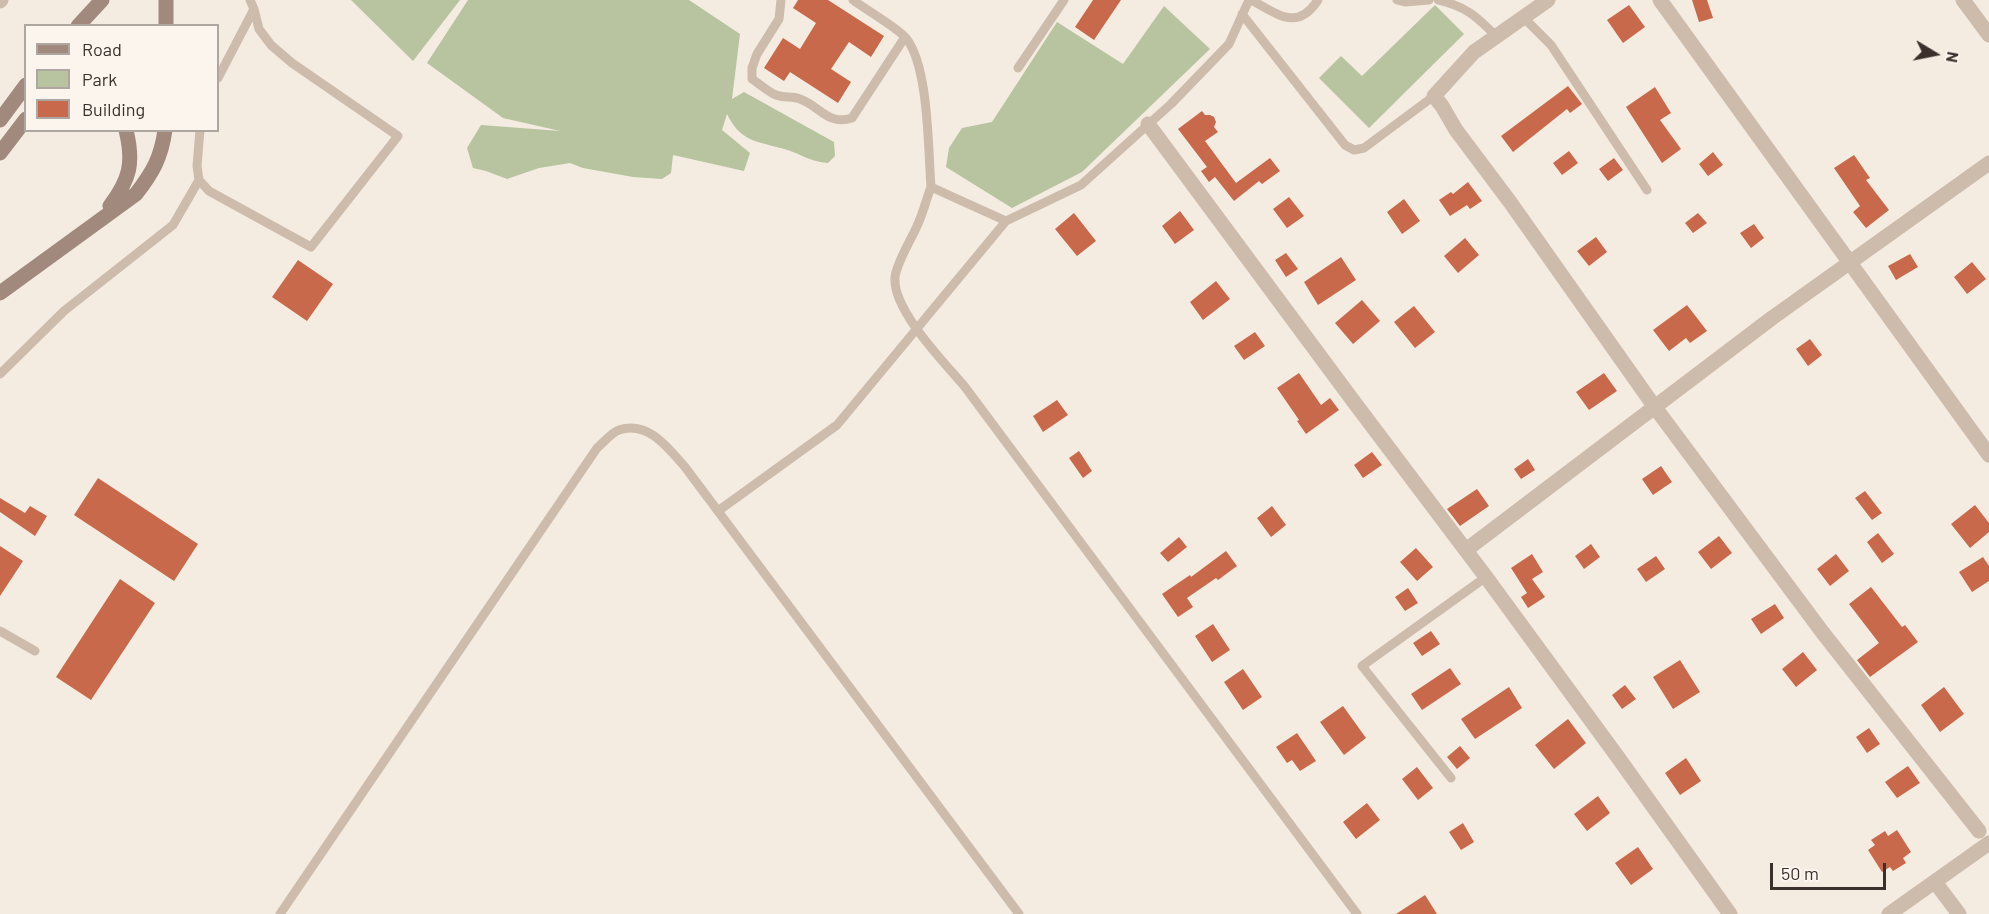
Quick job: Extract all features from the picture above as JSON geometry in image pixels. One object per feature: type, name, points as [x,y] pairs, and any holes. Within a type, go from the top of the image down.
[{"type":"main road","points":[[80,24],[102,0]]},
{"type":"main road","points":[[0,120],[24,88]]},
{"type":"main road","points":[[0,153],[24,122]]},
{"type":"main road","points":[[101,218],[120,193],[128,175],[131,152],[126,132]]},
{"type":"main road","points":[[0,293],[136,194],[153,172],[162,149],[165,132]]},
{"type":"street","points":[[1548,0],[1474,52],[1434,96],[1654,406],[1822,633],[1979,831]]},
{"type":"street","points":[[1660,0],[1989,455]]},
{"type":"street","points":[[1963,0],[1989,35]]},
{"type":"street","points":[[1148,123],[1353,402],[1466,550],[1730,914]]},
{"type":"street","points":[[1466,550],[1849,261],[1989,163]]},
{"type":"street","points":[[1889,914],[1989,843]]},
{"type":"street","points":[[1935,882],[1959,914]]},
{"type":"lane","points":[[781,0],[779,20],[757,54],[752,68],[752,79],[776,95],[799,98],[842,122],[852,118],[905,37]]},
{"type":"lane","points":[[853,0],[905,37],[917,59],[923,88],[930,187],[918,224],[895,277],[903,308],[916,328],[965,387],[1357,914]]},
{"type":"lane","points":[[1018,68],[1064,0]]},
{"type":"lane","points":[[718,511],[837,425],[1006,221],[1081,185],[1171,104],[1229,44],[1250,0],[1280,15],[1296,19],[1304,16],[1318,0]]},
{"type":"lane","points":[[1397,0],[1406,2],[1429,0]]},
{"type":"lane","points":[[1438,0],[1459,5],[1478,18],[1496,36]]},
{"type":"lane","points":[[219,76],[252,5]]},
{"type":"lane","points":[[200,132],[197,166],[199,180],[209,191],[311,247],[398,136],[292,63],[271,45],[259,29],[252,5]]},
{"type":"lane","points":[[1242,14],[1345,145],[1354,150],[1364,148],[1434,96]]},
{"type":"lane","points":[[1523,17],[1551,45],[1647,190]]},
{"type":"lane","points":[[0,374],[64,311],[173,225],[199,180]]},
{"type":"lane","points":[[930,187],[1006,221]]},
{"type":"lane","points":[[280,914],[597,448],[618,430],[639,428],[660,439],[685,467],[1019,914]]},
{"type":"lane","points":[[1451,778],[1362,666],[1485,577]]},
{"type":"lane","points":[[0,631],[35,651]]},
{"type":"green space","points":[[351,0],[460,0],[413,61]]},
{"type":"green space","points":[[468,0],[689,0],[740,34],[732,99],[744,92],[834,142],[835,156],[828,163],[755,141],[740,132],[727,114],[722,130],[750,153],[744,171],[673,155],[671,173],[662,179],[633,177],[583,168],[570,163],[539,168],[507,179],[473,168],[467,148],[481,125],[560,131],[503,118],[427,63]]},
{"type":"green space","points":[[1435,5],[1464,34],[1369,128],[1319,78],[1341,56],[1362,76]]},
{"type":"green space","points":[[1164,6],[1210,49],[1082,172],[1012,208],[946,167],[949,148],[962,128],[992,122],[1057,22],[1123,64]]},
{"type":"building","points":[[798,0],[828,0],[884,36],[871,57],[849,42],[831,69],[851,82],[838,103],[790,72],[784,81],[764,68],[783,38],[800,49],[816,23],[793,8]]},
{"type":"building","points":[[1093,0],[1121,0],[1094,40],[1075,27]]},
{"type":"building","points":[[1692,0],[1707,0],[1713,18],[1699,22]]},
{"type":"building","points":[[1629,5],[1645,27],[1623,43],[1607,20]]},
{"type":"building","points":[[1568,86],[1582,104],[1570,113],[1567,109],[1513,152],[1501,136]]},
{"type":"building","points":[[1655,87],[1671,113],[1660,120],[1681,149],[1662,163],[1626,107]]},
{"type":"building","points":[[1202,111],[1205,115],[1214,117],[1216,122],[1214,127],[1218,132],[1205,141],[1236,183],[1270,158],[1280,171],[1262,184],[1259,181],[1234,201],[1215,177],[1209,182],[1201,171],[1207,167],[1178,129]]},
{"type":"building","points":[[1569,151],[1578,163],[1562,175],[1553,163]]},
{"type":"building","points":[[1713,152],[1723,165],[1708,176],[1699,164]]},
{"type":"building","points":[[1854,155],[1870,178],[1866,180],[1889,210],[1866,228],[1853,212],[1860,206],[1834,168]]},
{"type":"building","points":[[1614,158],[1623,170],[1608,181],[1599,169]]},
{"type":"building","points":[[1468,182],[1482,201],[1470,209],[1467,205],[1450,216],[1439,200],[1451,192],[1453,194]]},
{"type":"building","points":[[1289,197],[1304,216],[1287,228],[1273,209]]},
{"type":"building","points":[[1404,199],[1420,221],[1402,234],[1387,212]]},
{"type":"building","points":[[1180,211],[1194,230],[1175,244],[1162,226]]},
{"type":"building","points":[[1074,213],[1096,241],[1077,256],[1055,229]]},
{"type":"building","points":[[1698,213],[1707,223],[1693,233],[1685,223]]},
{"type":"building","points":[[1754,224],[1764,238],[1751,248],[1740,233]]},
{"type":"building","points":[[1596,237],[1607,252],[1589,266],[1577,251]]},
{"type":"building","points":[[1465,238],[1479,255],[1458,273],[1444,256]]},
{"type":"building","points":[[1286,253],[1298,269],[1286,277],[1275,260]]},
{"type":"building","points":[[1910,254],[1918,267],[1896,280],[1888,266]]},
{"type":"building","points":[[1341,257],[1356,280],[1318,305],[1304,282]]},
{"type":"building","points":[[298,260],[333,284],[307,321],[272,297]]},
{"type":"building","points":[[1972,262],[1986,279],[1967,294],[1954,277]]},
{"type":"building","points":[[1216,281],[1230,299],[1203,320],[1190,302]]},
{"type":"building","points":[[1362,300],[1380,321],[1353,344],[1335,323]]},
{"type":"building","points":[[1687,305],[1707,331],[1690,343],[1686,338],[1669,351],[1653,330]]},
{"type":"building","points":[[1414,306],[1435,332],[1415,348],[1394,322]]},
{"type":"building","points":[[1255,332],[1265,346],[1244,360],[1234,346]]},
{"type":"building","points":[[1810,339],[1822,355],[1808,366],[1796,349]]},
{"type":"building","points":[[1299,373],[1321,405],[1330,398],[1339,410],[1306,434],[1277,388]]},
{"type":"building","points":[[1604,373],[1617,391],[1589,410],[1576,392]]},
{"type":"building","points":[[1057,400],[1068,415],[1043,432],[1033,416]]},
{"type":"building","points":[[1079,451],[1092,471],[1083,478],[1069,458]]},
{"type":"building","points":[[1372,452],[1382,465],[1363,478],[1354,465]]},
{"type":"building","points":[[1528,459],[1535,470],[1521,479],[1514,469]]},
{"type":"building","points":[[1661,466],[1672,482],[1653,495],[1642,479]]},
{"type":"building","points":[[98,478],[198,544],[174,581],[74,515]]},
{"type":"building","points":[[1477,489],[1489,506],[1460,526],[1447,509]]},
{"type":"building","points":[[1865,491],[1882,513],[1872,520],[1855,498]]},
{"type":"building","points":[[0,498],[25,513],[30,506],[47,516],[35,536],[0,512]]},
{"type":"building","points":[[1975,505],[1989,523],[1989,532],[1970,548],[1951,524]]},
{"type":"building","points":[[1272,506],[1286,525],[1271,537],[1257,518]]},
{"type":"building","points":[[1878,533],[1894,554],[1882,563],[1867,542]]},
{"type":"building","points":[[1719,536],[1732,553],[1711,569],[1698,552]]},
{"type":"building","points":[[1179,537],[1187,547],[1168,562],[1160,553]]},
{"type":"building","points":[[1591,544],[1600,557],[1584,569],[1575,556]]},
{"type":"building","points":[[0,546],[23,561],[0,596]]},
{"type":"building","points":[[1416,548],[1433,567],[1417,581],[1400,562]]},
{"type":"building","points":[[1226,551],[1237,566],[1187,598],[1193,607],[1178,617],[1162,594],[1190,575],[1191,577]]},
{"type":"building","points":[[1532,554],[1543,572],[1532,579],[1545,597],[1528,608],[1521,597],[1527,593],[1511,568]]},
{"type":"building","points":[[1836,554],[1849,571],[1830,586],[1817,569]]},
{"type":"building","points":[[1656,556],[1665,569],[1646,582],[1637,569]]},
{"type":"building","points":[[1983,557],[1989,566],[1989,581],[1972,592],[1959,572]]},
{"type":"building","points":[[120,579],[155,603],[91,700],[56,677]]},
{"type":"building","points":[[1871,587],[1902,627],[1905,625],[1918,642],[1870,677],[1857,660],[1879,643],[1849,604]]},
{"type":"building","points":[[1408,588],[1418,603],[1405,611],[1395,597]]},
{"type":"building","points":[[1775,604],[1784,618],[1761,634],[1751,619]]},
{"type":"building","points":[[1213,624],[1230,650],[1212,662],[1195,636]]},
{"type":"building","points":[[1431,631],[1440,644],[1422,656],[1413,643]]},
{"type":"building","points":[[1803,652],[1817,670],[1796,687],[1782,669]]},
{"type":"building","points":[[1680,660],[1700,692],[1673,709],[1653,677]]},
{"type":"building","points":[[1450,668],[1461,684],[1422,710],[1411,694]]},
{"type":"building","points":[[1243,669],[1262,697],[1243,710],[1224,682]]},
{"type":"building","points":[[1625,685],[1636,699],[1622,709],[1612,695]]},
{"type":"building","points":[[1509,687],[1522,708],[1475,739],[1461,719]]},
{"type":"building","points":[[1944,687],[1964,714],[1940,732],[1921,705]]},
{"type":"building","points":[[1343,706],[1366,738],[1344,755],[1320,722]]},
{"type":"building","points":[[1568,719],[1586,743],[1554,769],[1535,745]]},
{"type":"building","points":[[1869,728],[1880,744],[1867,753],[1856,737]]},
{"type":"building","points":[[1297,733],[1316,761],[1300,771],[1292,760],[1287,763],[1276,747]]},
{"type":"building","points":[[1460,746],[1470,758],[1457,769],[1447,757]]},
{"type":"building","points":[[1686,758],[1701,781],[1680,795],[1665,773]]},
{"type":"building","points":[[1908,766],[1920,783],[1897,798],[1885,782]]},
{"type":"building","points":[[1417,767],[1433,788],[1418,800],[1402,779]]},
{"type":"building","points":[[1598,796],[1610,813],[1587,831],[1574,814]]},
{"type":"building","points":[[1367,803],[1380,820],[1356,839],[1343,822]]},
{"type":"building","points":[[1463,823],[1474,842],[1461,850],[1449,832]]},
{"type":"building","points":[[1897,830],[1911,852],[1903,858],[1906,863],[1893,871],[1890,867],[1882,872],[1868,850],[1875,845],[1871,840],[1885,831],[1888,836]]},
{"type":"building","points":[[1638,847],[1653,869],[1631,885],[1615,863]]},
{"type":"building","points":[[1425,895],[1437,914],[1396,914]]}]
